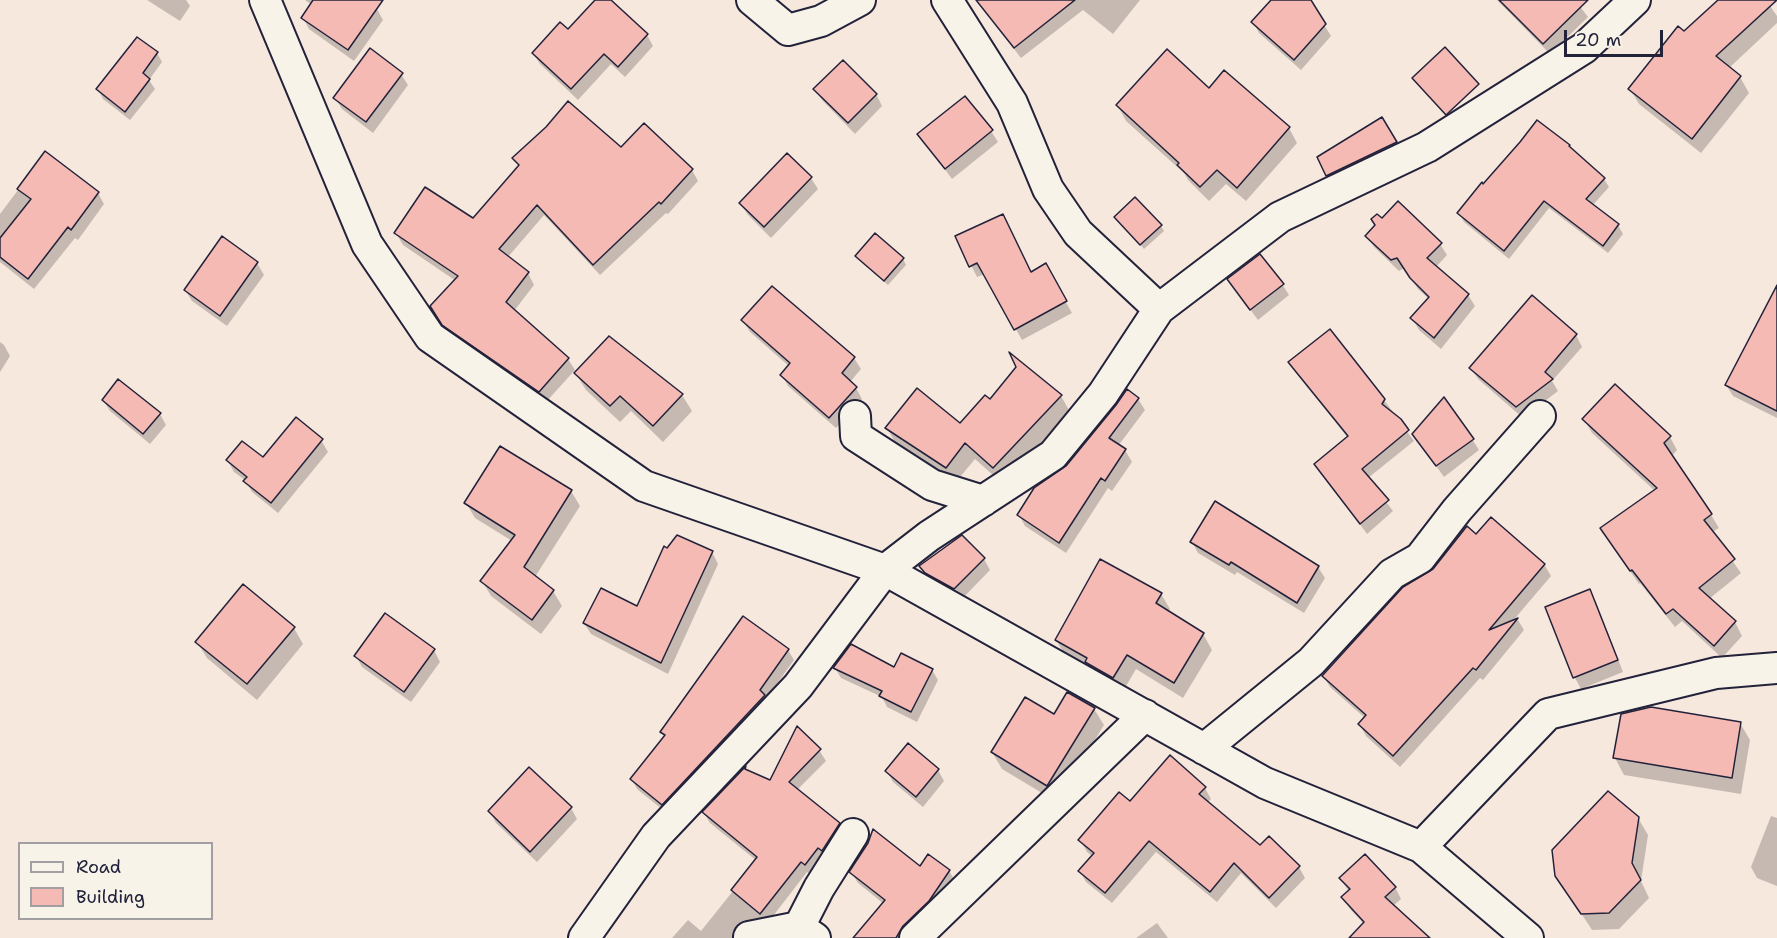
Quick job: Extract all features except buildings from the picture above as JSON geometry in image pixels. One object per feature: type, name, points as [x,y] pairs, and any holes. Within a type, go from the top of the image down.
[{"type":"street","points":[[265,0],[367,244],[430,337],[644,486],[885,570],[1265,783],[1421,847],[1528,938]]},
{"type":"street","points":[[752,0],[788,30],[820,21],[860,0]]},
{"type":"street","points":[[947,0],[1012,103],[1048,189],[1078,233],[1159,309]]},
{"type":"street","points":[[584,938],[656,836],[798,686],[885,570],[929,536],[1053,455],[1103,394],[1159,309],[1280,217],[1427,147],[1584,48],[1635,0]]},
{"type":"street","points":[[855,416],[856,436],[932,485],[984,501]]},
{"type":"street","points":[[1204,749],[1311,662],[1392,574],[1420,558],[1464,502],[1540,416]]},
{"type":"street","points":[[1421,847],[1548,714],[1716,673],[1773,673]]},
{"type":"street","points":[[915,938],[1144,716]]},
{"type":"street","points":[[749,937],[807,932],[819,888],[853,834]]}]
